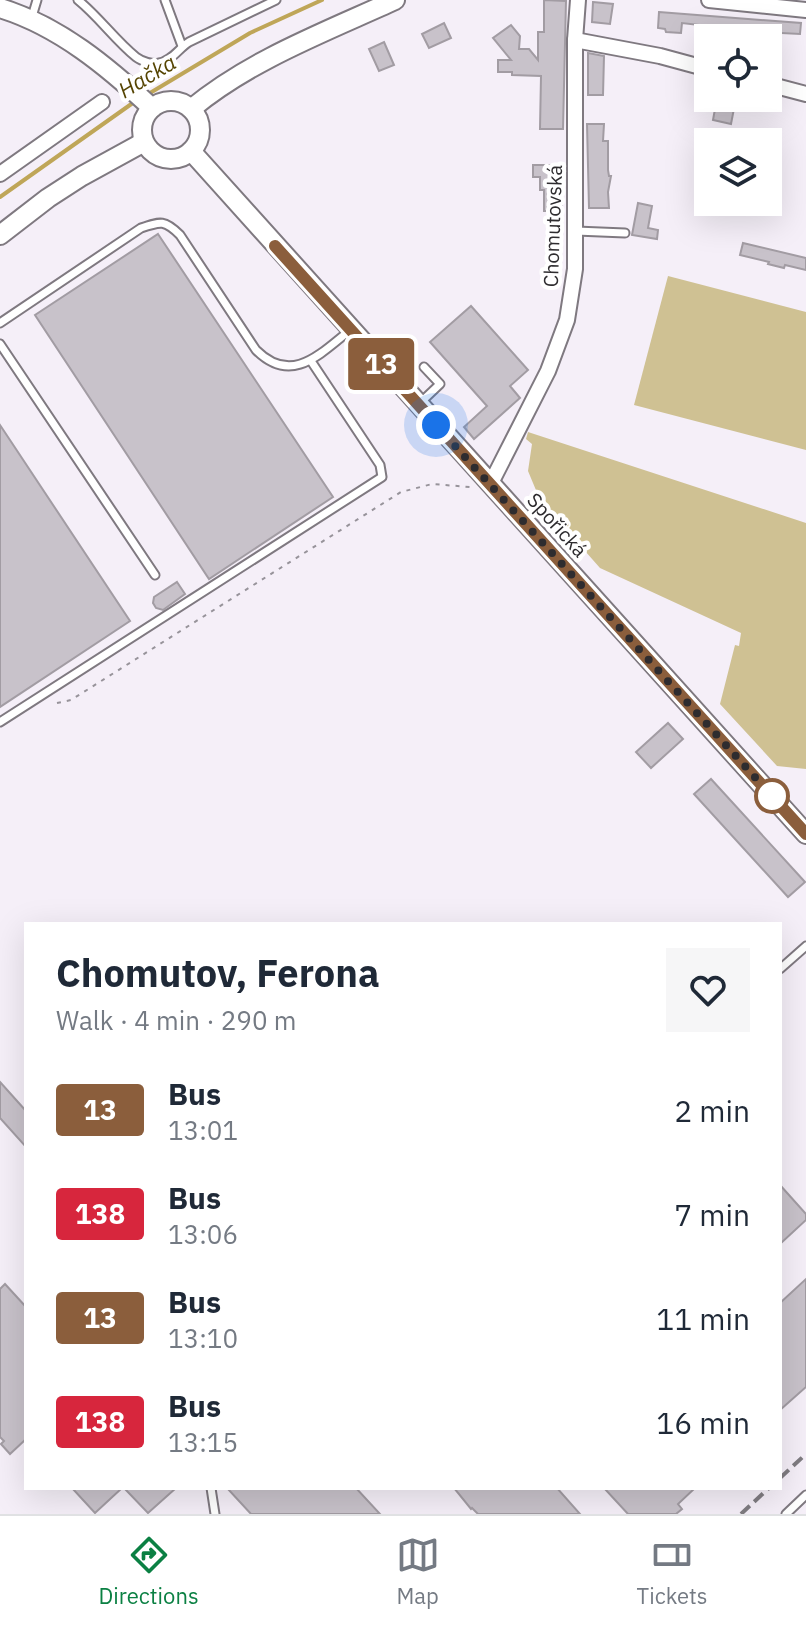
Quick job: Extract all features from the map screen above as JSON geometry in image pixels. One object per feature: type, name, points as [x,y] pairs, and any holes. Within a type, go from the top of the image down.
[{"type":"street","points":[[191,109],[247,70],[395,0]]},
{"type":"street","name":"Chomutovská","points":[[490,485],[548,371],[567,320],[575,269],[575,40],[578,0]]},
{"type":"street","points":[[709,0],[806,10]]},
{"type":"street","points":[[0,8],[31,20],[84,51],[151,107]]},
{"type":"street","points":[[575,40],[694,65]]},
{"type":"street","points":[[782,88],[806,94]]},
{"type":"street","points":[[176,101],[191,109],[200,130],[196,145],[184,156],[169,159],[154,154],[144,142],[142,133],[151,107],[176,101]]},
{"type":"street","points":[[0,174],[102,102]]},
{"type":"street","points":[[0,235],[82,176],[144,142]]},
{"type":"street","name":"Spořická","points":[[191,151],[806,834]]},
{"type":"lane","points":[[31,20],[37,0]]},
{"type":"lane","points":[[78,0],[138,59],[157,64],[172,58],[182,46],[276,0]]},
{"type":"lane","points":[[165,0],[182,46]]},
{"type":"lane","points":[[250,0],[254,10]]},
{"type":"lane","points":[[0,323],[141,228],[156,223],[168,224],[180,235],[256,350],[268,362],[287,366],[311,361],[351,330]]},
{"type":"lane","points":[[576,231],[625,233]]},
{"type":"lane","points":[[0,344],[155,575]]},
{"type":"lane","points":[[0,722],[382,477],[380,465],[311,361]]},
{"type":"lane","points":[[419,405],[440,384],[424,367]]},
{"type":"lane","points":[[782,967],[806,946]]},
{"type":"lane","points":[[211,1490],[215,1514]]},
{"type":"lane","points":[[786,1514],[806,1495]]},
{"type":"path","points":[[57,703],[71,700],[401,492],[432,484],[490,485]]},
{"type":"shaded area","points":[[668,276],[806,312],[806,450],[634,405]]},
{"type":"shaded area","points":[[528,432],[806,523],[806,769],[777,766],[720,704],[741,633],[600,568],[538,495],[528,471],[532,444],[526,439]]},
{"type":"building","points":[[544,0],[566,1],[563,129],[540,129],[541,76],[498,72],[498,60],[511,60],[493,38],[511,25],[520,36],[519,49],[529,49],[538,60],[538,32],[544,32]]},
{"type":"building","points":[[593,2],[613,4],[610,24],[592,22]]},
{"type":"building","points":[[659,12],[801,23],[800,34],[782,33],[782,24],[682,23],[681,33],[658,28]]},
{"type":"building","points":[[444,23],[451,38],[429,48],[422,34]]},
{"type":"building","points":[[384,42],[394,65],[379,71],[369,49]]},
{"type":"building","points":[[588,53],[604,56],[603,95],[588,95]]},
{"type":"building","points":[[714,112],[733,112],[731,124],[713,120]]},
{"type":"building","points":[[587,124],[604,124],[603,141],[608,141],[608,170],[611,176],[609,208],[589,208]]},
{"type":"building","points":[[533,165],[562,165],[562,211],[544,211],[544,190],[540,190],[540,177],[533,177]]},
{"type":"building","points":[[638,203],[652,206],[648,228],[658,230],[657,239],[632,235]]},
{"type":"building","points":[[158,234],[333,497],[209,579],[35,315]]},
{"type":"building","points":[[743,243],[806,258],[806,270],[785,265],[784,268],[740,255]]},
{"type":"building","points":[[471,306],[528,370],[510,386],[520,398],[474,439],[464,427],[487,406],[430,342]]},
{"type":"building","points":[[0,425],[130,621],[0,707]]},
{"type":"building","points":[[177,582],[185,594],[163,610],[156,608],[154,597]]},
{"type":"building","points":[[668,723],[683,739],[651,768],[636,752]]},
{"type":"building","points":[[711,779],[805,882],[788,897],[694,794]]},
{"type":"building","points":[[0,1082],[24,1109],[24,1145],[0,1118]]},
{"type":"building","points":[[782,1187],[806,1214],[806,1220],[782,1242]]},
{"type":"building","points":[[806,1279],[806,1387],[782,1408],[782,1301]]},
{"type":"building","points":[[5,1284],[24,1305],[24,1441],[10,1454],[1,1444],[4,1441],[0,1437],[0,1289]]},
{"type":"building","points":[[74,1490],[120,1490],[95,1513]]},
{"type":"building","points":[[126,1490],[174,1490],[148,1513]]},
{"type":"building","points":[[229,1490],[358,1490],[380,1514],[251,1514]]},
{"type":"building","points":[[456,1490],[559,1490],[580,1514],[478,1514]]},
{"type":"building","points":[[606,1490],[693,1490],[678,1504],[682,1509],[676,1514],[628,1514]]},
{"type":"waterway","name":"Hačka","points":[[145,96],[250,33],[322,0]]},
{"type":"waterway","name":"Hačka","points":[[0,197],[137,100]]},
{"type":"railway","points":[[782,1476],[806,1454]]},
{"type":"railway","points":[[741,1514],[767,1490]]},
{"type":"bus line","name":"13","points":[[275,246],[806,834]]},
{"type":"route","points":[[436,425],[772,796]]}]
